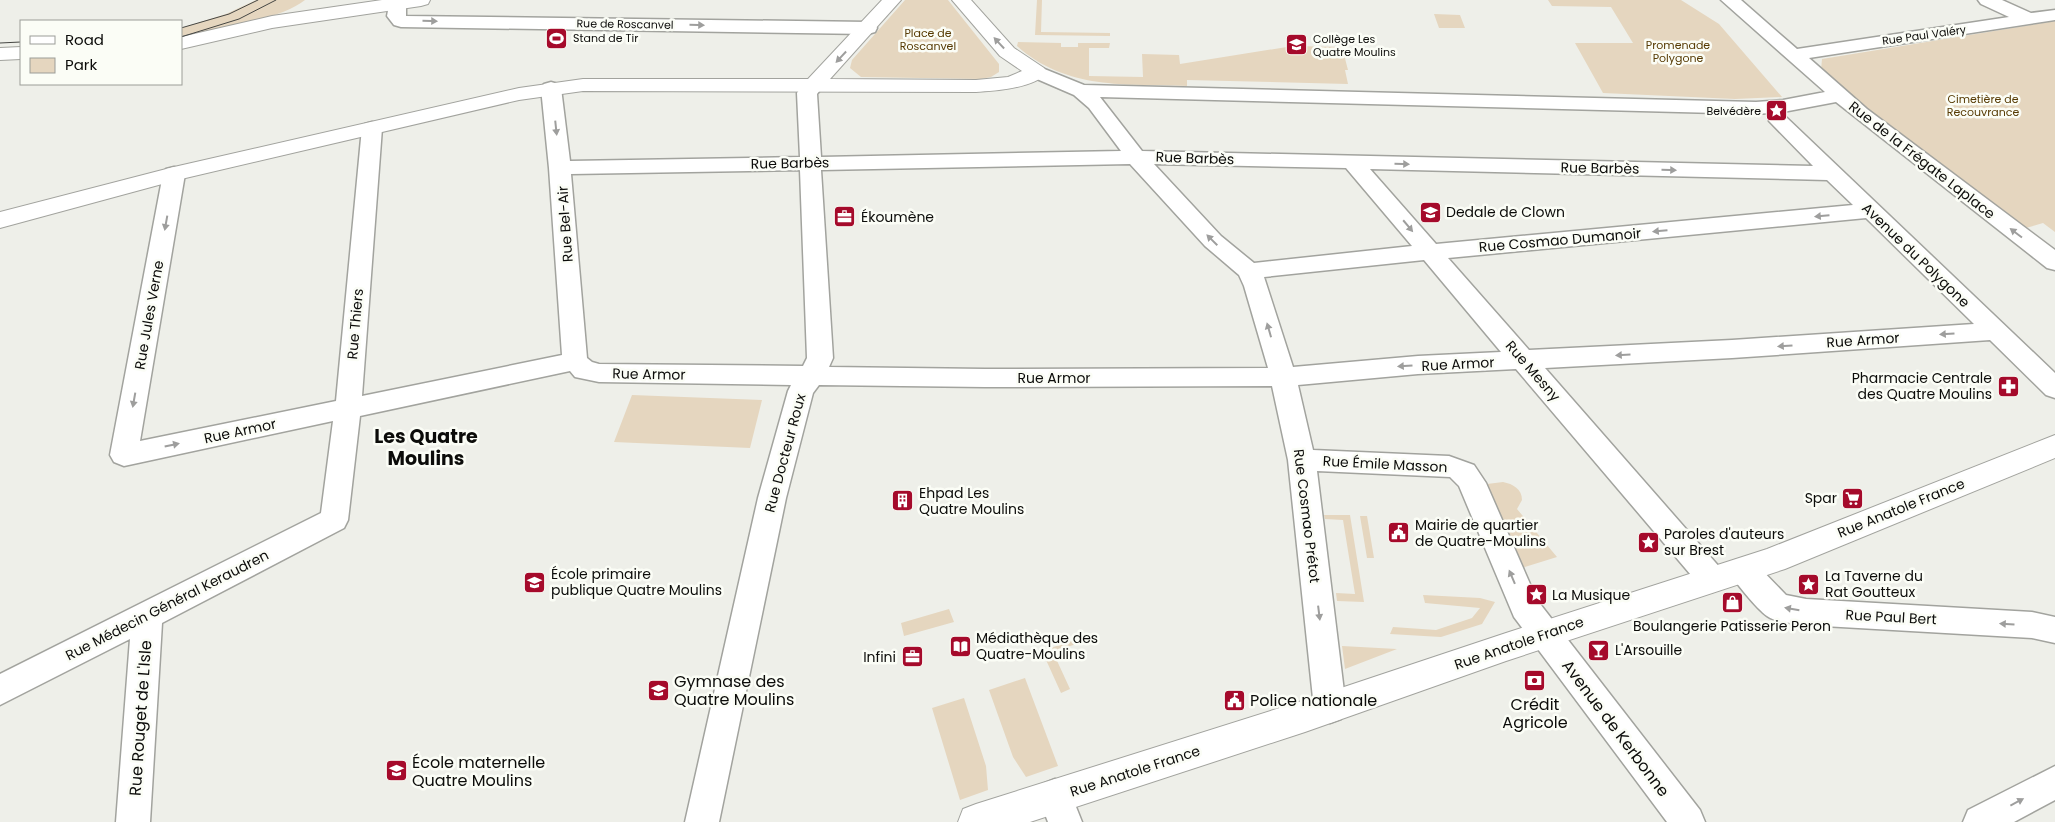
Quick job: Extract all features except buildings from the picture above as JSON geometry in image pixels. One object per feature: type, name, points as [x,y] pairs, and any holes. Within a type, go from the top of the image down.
[{"type":"street","points":[[205,38],[316,7],[421,0]]},
{"type":"street","points":[[814,85],[892,0]]},
{"type":"street","points":[[961,0],[1007,52],[1037,72],[1081,91],[1096,104],[1136,157],[1213,241],[1249,271]]},
{"type":"street","points":[[1734,3],[1760,0]]},
{"type":"street","points":[[1987,0],[2029,19]]},
{"type":"street","name":"Rue de Roscanvel","points":[[397,3],[396,16],[401,20],[868,28]]},
{"type":"street","name":"Rue de la Frégate Laplace","points":[[1734,3],[1838,96],[2055,262]]},
{"type":"street","points":[[182,43],[272,22],[316,7]]},
{"type":"street","name":"Rue Paul Valéry","points":[[1792,55],[2055,16]]},
{"type":"street","points":[[0,54],[20,53]]},
{"type":"street","points":[[0,220],[174,174],[552,88],[583,85],[998,84],[1026,78],[1037,72]]},
{"type":"street","name":"Rue Docteur Roux","points":[[702,822],[772,498],[801,391],[812,375],[820,358],[807,93],[814,85]]},
{"type":"street","name":"Rue Bel-Air","points":[[552,88],[575,361]]},
{"type":"street","points":[[1081,91],[1756,108],[1783,106],[1838,96]]},
{"type":"street","name":"Avenue du Polygone","points":[[1779,121],[1870,212],[2055,388]]},
{"type":"street","name":"Rue Thiers","points":[[334,520],[348,408],[372,128]]},
{"type":"street","name":"Rue Barbès","points":[[560,168],[1136,157],[1830,173]]},
{"type":"street","name":"Rue Mesny","points":[[1353,163],[1712,579]]},
{"type":"street","name":"Rue Jules Verne","points":[[124,455],[174,174]]},
{"type":"street","name":"Rue Cosmao Dumanoir","points":[[1249,271],[1430,252],[1870,212]]},
{"type":"street","name":"Rue Cosmao Prétot","points":[[1249,271],[1256,286],[1283,377],[1302,460],[1330,708]]},
{"type":"street","name":"Rue Armor","points":[[124,455],[575,361],[584,370],[599,373],[985,378],[1283,377],[1409,366],[1732,349],[1996,331]]},
{"type":"street","name":"Rue Anatole France","points":[[976,822],[1060,809],[1330,708],[1712,579],[1774,560],[2055,446]]},
{"type":"street","name":"Rue Émile Masson","points":[[1302,460],[1445,466],[1459,469],[1465,473],[1472,483],[1525,608],[1544,635]]},
{"type":"street","name":"Rue Médecin Général Keraudren","points":[[0,690],[334,520]]},
{"type":"street","name":"Rue Paul Bert","points":[[1743,570],[1778,607],[1806,612],[2032,625],[2055,630]]},
{"type":"street","name":"Rue Rouget de L'Isle","points":[[133,822],[147,614]]},
{"type":"street","name":"Avenue de Kerbonne","points":[[1544,635],[1688,822]]},
{"type":"street","points":[[1980,822],[2055,782]]},
{"type":"green space","points":[[256,0],[305,0],[294,7],[264,19],[182,38],[182,28],[226,14]]},
{"type":"green space","name":"Place de Roscanvel","points":[[905,0],[948,0],[999,64],[999,72],[991,77],[981,79],[861,77],[850,68],[852,60]]},
{"type":"green space","points":[[1037,0],[1042,0],[1041,32],[1110,33],[1110,36],[1035,35]]},
{"type":"green space","name":"Promenade Polygone","points":[[1548,0],[1681,0],[1719,24],[1782,97],[1735,99],[1603,93],[1575,43],[1633,43],[1611,7],[1552,6]]},
{"type":"green space","points":[[1434,14],[1460,15],[1465,28],[1439,28]]},
{"type":"green space","name":"Cimetière de Recouvrance","points":[[2055,21],[2055,232],[2043,223],[2026,228],[1875,115],[1821,70],[1822,59]]},
{"type":"green space","points":[[1018,42],[1061,43],[1061,47],[1078,47],[1078,43],[1110,43],[1109,48],[1089,48],[1089,76],[1143,77],[1142,54],[1179,55],[1180,64],[1293,46],[1342,47],[1348,70],[1345,70],[1348,84],[1187,80],[1187,86],[1098,82],[1056,71],[1036,60],[1017,46]]},
{"type":"green space","points":[[632,395],[762,400],[750,448],[614,442]]},
{"type":"green space","points":[[1503,482],[1519,490],[1522,500],[1517,509],[1557,557],[1522,568],[1487,484]]},
{"type":"green space","points":[[1324,515],[1350,515],[1364,602],[1337,601],[1336,593],[1355,594],[1343,520],[1325,519]]},
{"type":"green space","points":[[1360,516],[1367,516],[1374,558],[1367,558]]},
{"type":"green space","points":[[1423,595],[1480,598],[1495,602],[1482,624],[1441,637],[1390,634],[1393,627],[1436,630],[1472,618],[1480,608],[1425,603]]},
{"type":"green space","points":[[949,609],[954,622],[904,636],[901,623]]},
{"type":"green space","points":[[1074,640],[1076,644],[1053,652],[1070,689],[1061,693],[1042,651]]},
{"type":"green space","points":[[1342,646],[1397,649],[1345,669]]},
{"type":"green space","points":[[1025,678],[1058,766],[1026,777],[1013,757],[989,690]]},
{"type":"green space","points":[[964,698],[986,766],[988,790],[960,800],[932,708]]},
{"type":"tram line","points":[[182,28],[229,14],[258,0]]},
{"type":"tram line","points":[[182,37],[239,19],[276,0]]},
{"type":"tram line","points":[[0,43],[20,42]]},
{"type":"place","name":"Stand de Tir","points":[[557,38]]},
{"type":"place","name":"Collège Les Quatre Moulins","points":[[1297,45]]},
{"type":"place","name":"Belvédère","points":[[1777,111]]},
{"type":"place","name":"Dedale de Clown","points":[[1430,212]]},
{"type":"place","name":"Ékoumène","points":[[845,217]]},
{"type":"place","name":"Pharmacie Centrale des Quatre Moulins","points":[[2008,386]]},
{"type":"place","name":"Spar","points":[[1853,498]]},
{"type":"place","name":"Ehpad Les Quatre Moulins","points":[[903,501]]},
{"type":"place","name":"Mairie de quartier de Quatre-Moulins","points":[[1399,533]]},
{"type":"place","name":"Paroles d'auteurs sur Brest","points":[[1648,542]]},
{"type":"place","name":"École primaire publique Quatre Moulins","points":[[535,582]]},
{"type":"place","name":"La Taverne du Rat Goutteux","points":[[1809,584]]},
{"type":"place","name":"La Musique","points":[[1536,595]]},
{"type":"place","name":"Boulangerie Patisserie Peron","points":[[1732,603]]},
{"type":"place","name":"Médiathèque des Quatre-Moulins","points":[[960,646]]},
{"type":"place","name":"L'Arsouille","points":[[1599,650]]},
{"type":"place","name":"Infini","points":[[912,657]]},
{"type":"place","name":"Crédit Agricole","points":[[1535,680]]},
{"type":"place","name":"Gymnase des Quatre Moulins","points":[[658,690]]},
{"type":"place","name":"Police nationale","points":[[1234,700]]},
{"type":"place","name":"École maternelle Quatre Moulins","points":[[396,771]]},
{"type":"district","name":"Les Quatre Moulins","points":[[426,447]]}]
